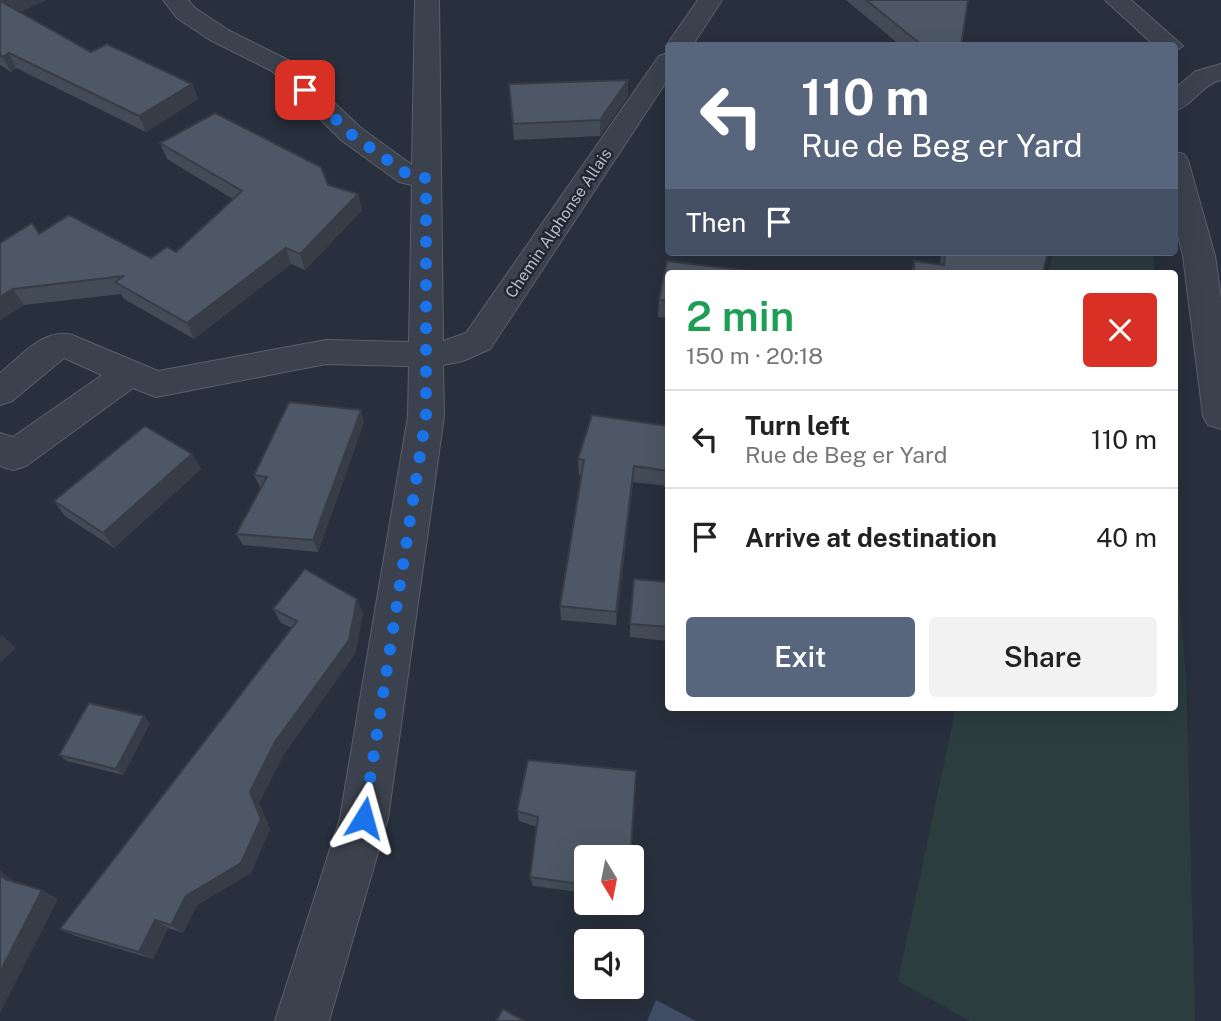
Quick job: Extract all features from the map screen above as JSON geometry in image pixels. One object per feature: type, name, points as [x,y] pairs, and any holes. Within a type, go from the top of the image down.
[{"type":"street","points":[[175,0],[186,13],[219,35],[281,65],[351,134],[410,176],[426,178]]},
{"type":"street","points":[[302,1021],[364,818],[426,416],[427,0]]},
{"type":"street","points":[[682,42],[710,0]]},
{"type":"street","points":[[1117,0],[1165,42]]},
{"type":"street","points":[[1178,52],[1213,74],[1178,100]]},
{"type":"street","name":"Chemin Alphonse Allais","points":[[0,392],[60,343],[156,384],[326,352],[426,354],[451,352],[478,341],[665,65]]},
{"type":"street","points":[[1178,175],[1199,256],[1221,416]]},
{"type":"street","points":[[0,447],[13,456],[129,373]]},
{"type":"shaded area","points":[[1052,256],[1153,256],[1154,270],[1049,270]]},
{"type":"shaded area","points":[[1178,583],[1186,679],[1195,1021],[970,1021],[898,981],[955,711],[1178,711]]},
{"type":"water","points":[[656,1000],[696,1021],[647,1021]]},
{"type":"building","points":[[0,0],[6,0],[2,2],[91,52],[107,44],[192,84],[139,116],[9,53],[3,57],[0,55]]},
{"type":"building","points":[[866,0],[968,0],[962,42],[918,42]]},
{"type":"building","points":[[628,80],[600,120],[513,124],[509,84]]},
{"type":"building","points":[[215,113],[321,167],[328,185],[358,194],[300,254],[286,248],[187,323],[115,282],[124,276],[13,289],[0,297],[0,243],[32,223],[39,234],[69,215],[151,258],[167,247],[176,252],[242,191],[160,143]]},
{"type":"building","points":[[945,256],[1047,256],[1044,270],[914,270],[914,261],[944,265]]},
{"type":"building","points":[[667,261],[741,270],[665,270]]},
{"type":"building","points":[[665,271],[665,301],[659,300]]},
{"type":"building","points":[[289,402],[361,410],[313,540],[236,534],[267,477],[254,475]]},
{"type":"building","points":[[592,415],[665,426],[665,471],[634,466],[616,612],[560,606],[584,460],[578,459]]},
{"type":"building","points":[[145,426],[192,454],[103,533],[54,501]]},
{"type":"building","points":[[305,569],[357,599],[349,640],[275,742],[250,792],[261,819],[241,863],[186,896],[171,925],[155,920],[139,952],[60,929],[297,621],[273,609]]},
{"type":"building","points":[[634,579],[665,582],[665,627],[630,624]]},
{"type":"building","points":[[89,703],[144,716],[116,769],[59,755]]},
{"type":"building","points":[[528,760],[636,771],[631,845],[574,845],[574,883],[530,877],[538,817],[517,811]]},
{"type":"building","points":[[0,875],[42,890],[0,972]]},
{"type":"building","points":[[503,1009],[524,1021],[496,1021]]},
{"type":"route","points":[[305,90],[351,134],[410,176],[426,178],[426,416],[364,818]]}]
